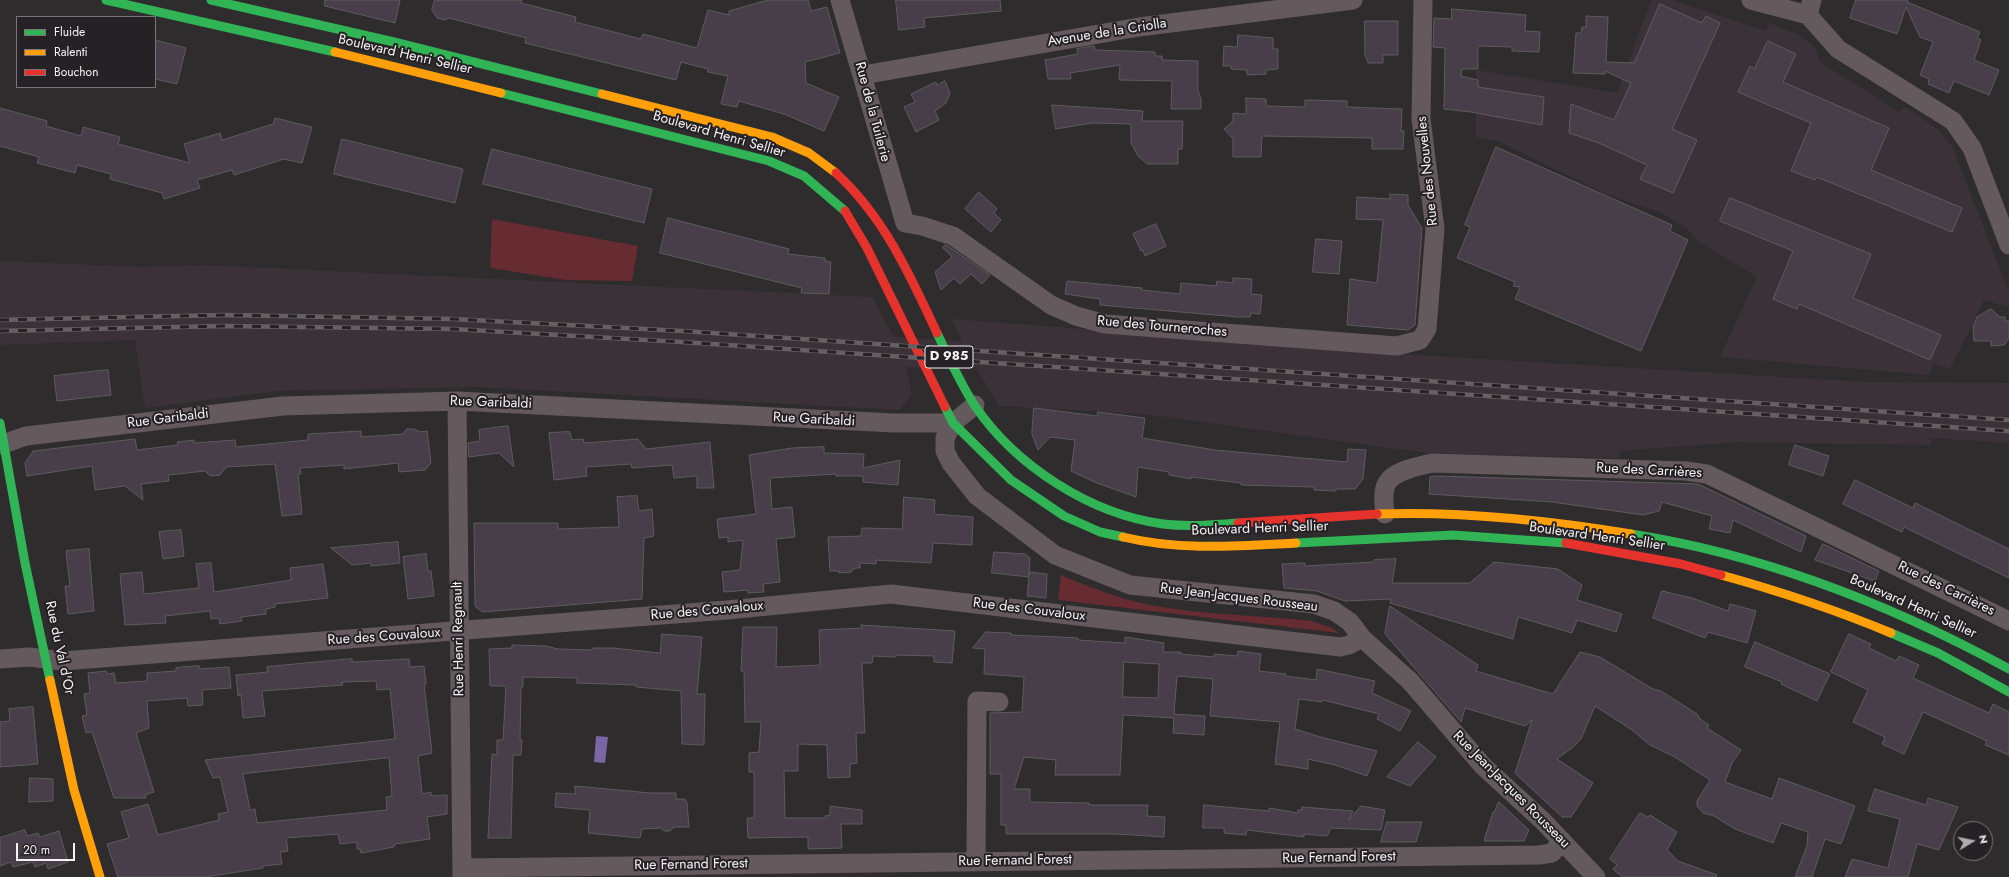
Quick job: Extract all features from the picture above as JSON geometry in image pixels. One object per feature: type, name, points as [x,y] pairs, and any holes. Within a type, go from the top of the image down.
[{"type":"main road","name":"Boulevard Henri Sellier","points":[[106,0],[388,64],[769,161],[804,176],[826,193],[846,212],[867,248],[953,423],[1011,480],[1032,496],[1064,516],[1100,532],[1142,542],[1204,548],[1453,535],[1559,542],[1681,564],[1723,574],[1843,613],[1938,653],[2009,692]]},
{"type":"main road","name":"Boulevard Henri Sellier","points":[[124,0],[183,18]]},
{"type":"main road","name":"Boulevard Henri Sellier","points":[[211,0],[394,42],[772,137],[807,152],[830,166],[861,195],[888,234],[970,397],[992,426],[1033,465],[1056,482],[1087,500],[1124,514],[1164,524],[1216,524],[1385,514],[1467,515],[1562,522],[1685,543],[1773,567],[1847,592],[1950,637],[2009,668]]},
{"type":"main road","points":[[867,248],[888,234]]},
{"type":"main road","name":"Rue du Val d'Or","points":[[0,423],[2,445],[25,563],[78,806],[100,877]]},
{"type":"street","name":"Rue de la Tuilerie","points":[[840,0],[863,75],[890,176],[905,223]]},
{"type":"street","name":"Avenue de la Criolla","points":[[863,75],[1139,27],[1353,0]]},
{"type":"street","name":"Rue des Nouvelles","points":[[1420,340],[1427,329],[1435,229],[1421,119],[1423,0]]},
{"type":"street","points":[[1751,0],[1810,7],[1838,49],[1953,121],[1972,148],[2009,246]]},
{"type":"street","points":[[888,234],[905,223]]},
{"type":"street","name":"Rue des Tourneroches","points":[[905,223],[922,226],[953,236],[1052,305],[1076,316],[1105,324],[1398,346],[1420,340]]},
{"type":"street","points":[[953,423],[970,397]]},
{"type":"street","name":"Rue Garibaldi","points":[[2,445],[26,436],[283,406],[457,401],[827,420],[953,423]]},
{"type":"street","name":"Rue Henri Regnault","points":[[457,401],[462,872]]},
{"type":"street","name":"Rue Jean-Jacques Rousseau","points":[[953,423],[945,438],[945,451],[951,463],[977,496],[1055,555],[1130,585],[1314,604],[1334,611],[1350,622],[1362,638],[1410,682],[1483,766],[1562,841],[1596,877]]},
{"type":"street","name":"Rue des Carrières","points":[[1385,514],[1384,493],[1387,483],[1409,468],[1432,463],[1686,470],[1708,474],[2009,621]]},
{"type":"street","name":"Rue des Couvaloux","points":[[0,658],[29,657],[62,661],[727,610],[891,594],[1340,647],[1349,645],[1362,638]]},
{"type":"street","points":[[976,862],[977,701],[999,702]]},
{"type":"street","name":"Rue Fernand Forest","points":[[462,872],[676,871],[976,862],[1539,856],[1552,853],[1562,841]]},
{"type":"shaded area","points":[[1651,0],[1672,0],[1766,31],[1769,23],[1799,35],[1816,48],[1820,62],[1899,112],[1905,107],[1939,130],[1952,146],[2009,292],[2009,307],[1984,300],[1950,369],[1933,363],[1930,375],[1720,357],[1757,277],[1696,240],[1688,229],[1661,213],[1606,194],[1498,141],[1476,137],[1476,70],[1617,93]]},
{"type":"shaded area","points":[[492,219],[638,246],[632,281],[566,280],[490,268]]},
{"type":"shaded area","points":[[0,261],[142,267],[205,265],[872,297],[894,337],[962,341],[952,319],[1433,356],[1866,382],[2009,383],[2009,443],[1930,438],[1932,445],[1739,442],[1620,451],[1619,458],[1427,453],[1144,414],[999,406],[977,369],[906,367],[912,393],[900,410],[477,387],[277,391],[145,408],[135,340],[0,345]]},
{"type":"shaded area","points":[[1061,575],[1105,592],[1150,605],[1190,611],[1312,621],[1332,628],[1339,633],[1058,600]]},
{"type":"shaded area","points":[[596,736],[608,737],[605,763],[594,762]]},
{"type":"building","points":[[325,0],[400,0],[395,23],[325,6]]},
{"type":"building","points":[[435,0],[522,0],[521,3],[576,17],[575,22],[641,39],[643,34],[697,48],[708,10],[729,15],[729,11],[768,0],[808,0],[811,11],[827,7],[840,53],[805,62],[806,83],[839,97],[824,131],[784,114],[739,101],[737,107],[721,104],[728,76],[708,72],[708,69],[681,62],[676,80],[525,43],[526,38],[449,18],[445,20],[437,18],[432,10]]},
{"type":"building","points":[[896,0],[1000,0],[1001,11],[924,18],[925,27],[899,30]]},
{"type":"building","points":[[1856,0],[1908,0],[1907,2],[1980,32],[1977,38],[1981,40],[1974,60],[1999,70],[1989,95],[1954,81],[1949,93],[1928,84],[1929,79],[1920,75],[1933,42],[1920,37],[1906,7],[1897,34],[1850,18]]},
{"type":"building","points":[[1660,4],[1702,23],[1706,16],[1720,23],[1672,129],[1697,140],[1673,193],[1640,179],[1647,165],[1599,143],[1569,133],[1571,104],[1614,120],[1631,83],[1605,71],[1605,74],[1573,73],[1576,33],[1581,33],[1582,27],[1586,27],[1586,16],[1608,17],[1606,62],[1634,63]]},
{"type":"building","points":[[1452,9],[1526,15],[1525,31],[1540,32],[1539,52],[1512,51],[1512,47],[1478,46],[1478,69],[1462,69],[1461,76],[1478,80],[1478,87],[1544,97],[1542,125],[1471,112],[1444,109],[1445,48],[1433,47],[1434,18],[1451,19]]},
{"type":"building","points":[[1365,21],[1398,21],[1398,55],[1383,55],[1383,63],[1368,63],[1365,55]]},
{"type":"building","points":[[1238,35],[1273,38],[1273,49],[1278,49],[1278,69],[1266,70],[1266,74],[1247,75],[1247,70],[1231,69],[1231,66],[1223,66],[1224,46],[1237,47]]},
{"type":"building","points":[[156,40],[186,48],[177,84],[156,79]]},
{"type":"building","points":[[1768,41],[1796,54],[1783,82],[1889,128],[1871,170],[1962,208],[1952,232],[1817,177],[1815,180],[1791,171],[1811,123],[1738,92],[1750,66],[1754,69]]},
{"type":"building","points":[[1094,46],[1095,50],[1155,52],[1155,56],[1162,56],[1162,60],[1198,61],[1198,91],[1201,99],[1201,109],[1171,109],[1172,81],[1119,80],[1120,65],[1070,73],[1071,79],[1048,79],[1045,60],[1078,54],[1077,49]]},
{"type":"building","points":[[945,81],[950,93],[946,103],[935,111],[939,120],[916,132],[904,107],[915,102],[911,94],[936,82],[937,85]]},
{"type":"building","points":[[1246,98],[1266,99],[1266,106],[1305,107],[1305,100],[1347,101],[1347,107],[1402,109],[1401,131],[1404,131],[1403,149],[1372,149],[1372,138],[1262,136],[1261,157],[1233,157],[1233,139],[1224,129],[1233,121],[1233,113],[1246,114]]},
{"type":"building","points":[[1052,105],[1143,111],[1142,121],[1183,121],[1182,149],[1178,149],[1178,164],[1147,164],[1138,156],[1131,143],[1131,124],[1092,123],[1056,129]]},
{"type":"building","points":[[0,108],[47,121],[46,126],[81,136],[83,127],[120,137],[118,144],[190,163],[184,144],[220,133],[222,140],[273,124],[275,118],[312,127],[302,163],[284,159],[234,175],[232,170],[197,180],[200,188],[164,199],[162,193],[110,179],[111,174],[77,165],[75,173],[37,163],[39,157],[0,146]]},
{"type":"building","points":[[342,139],[463,169],[455,203],[334,174]]},
{"type":"building","points":[[1496,147],[1672,225],[1670,231],[1688,240],[1641,351],[1515,299],[1520,287],[1513,286],[1515,282],[1457,258],[1470,227],[1465,225]]},
{"type":"building","points":[[492,149],[652,189],[644,223],[483,184]]},
{"type":"building","points":[[979,192],[997,209],[994,213],[1001,220],[991,232],[965,209]]},
{"type":"building","points":[[1390,194],[1408,195],[1408,205],[1422,228],[1415,325],[1408,330],[1347,325],[1350,279],[1377,283],[1383,220],[1356,219],[1357,197],[1390,199]]},
{"type":"building","points":[[1730,198],[1871,254],[1853,298],[1941,335],[1930,360],[1799,304],[1797,309],[1773,299],[1793,251],[1720,221]]},
{"type":"building","points":[[668,218],[789,249],[788,254],[825,258],[825,261],[831,262],[829,294],[801,293],[802,288],[660,253]]},
{"type":"building","points":[[1156,224],[1166,246],[1145,256],[1133,234]]},
{"type":"building","points":[[1316,239],[1342,241],[1339,274],[1313,272]]},
{"type":"building","points":[[945,245],[990,275],[982,284],[971,274],[960,284],[954,278],[941,290],[935,272],[952,257],[943,248]]},
{"type":"building","points":[[1233,278],[1252,279],[1251,294],[1262,295],[1260,314],[1251,313],[1250,317],[1238,317],[1100,305],[1100,299],[1065,294],[1067,281],[1142,288],[1142,290],[1180,294],[1181,283],[1216,286],[1217,281],[1233,283]]},
{"type":"building","points":[[1991,309],[2000,317],[2005,317],[2005,321],[2009,321],[2009,338],[2004,345],[1991,346],[1991,341],[1974,341],[1973,326],[1977,317]]},
{"type":"building","points":[[108,370],[111,395],[57,401],[54,376]]},
{"type":"building","points":[[1034,408],[1097,416],[1098,412],[1145,418],[1142,438],[1215,450],[1347,462],[1348,449],[1366,450],[1363,479],[1355,489],[1336,489],[1336,491],[1314,490],[1314,487],[1241,485],[1241,483],[1191,477],[1191,479],[1169,475],[1169,472],[1138,467],[1136,497],[1097,483],[1071,471],[1075,440],[1050,437],[1038,450],[1032,434]]},
{"type":"building","points":[[508,426],[514,467],[499,453],[469,457],[468,443],[480,441],[479,430]]},
{"type":"building","points":[[407,429],[414,429],[420,432],[427,431],[431,463],[425,470],[399,472],[398,463],[344,469],[344,465],[300,468],[301,474],[298,474],[302,514],[282,516],[275,464],[226,467],[220,475],[210,476],[205,471],[168,475],[169,481],[141,484],[143,500],[125,486],[95,490],[92,466],[27,476],[25,463],[33,451],[135,439],[137,450],[178,445],[177,442],[194,440],[194,443],[235,440],[236,447],[308,440],[308,434],[361,431],[361,437],[403,434]]},
{"type":"building","points":[[570,432],[572,440],[583,439],[584,443],[638,439],[646,449],[710,442],[714,488],[697,488],[697,476],[674,478],[672,465],[632,468],[631,464],[586,467],[587,476],[554,480],[549,433]]},
{"type":"building","points":[[1795,445],[1829,456],[1823,476],[1789,465]]},
{"type":"building","points":[[824,447],[824,453],[864,454],[863,468],[900,460],[898,485],[863,482],[863,476],[836,476],[836,474],[770,478],[772,509],[792,507],[795,537],[776,539],[780,582],[763,584],[764,592],[748,593],[748,590],[724,592],[722,572],[740,570],[743,540],[728,542],[728,537],[719,538],[717,519],[756,514],[749,455],[792,448]]},
{"type":"building","points":[[1438,476],[1698,484],[1806,536],[1801,552],[1733,520],[1730,533],[1709,529],[1712,516],[1662,502],[1659,511],[1643,515],[1552,502],[1429,494],[1430,477]]},
{"type":"building","points":[[1855,480],[1913,508],[1915,503],[2009,549],[2009,578],[1904,527],[1902,532],[1843,504]]},
{"type":"building","points":[[637,496],[639,511],[652,509],[654,536],[644,538],[642,599],[482,612],[475,606],[474,523],[558,523],[558,529],[619,527],[617,497]]},
{"type":"building","points":[[904,497],[935,500],[934,514],[973,517],[972,545],[933,543],[931,563],[876,560],[876,564],[860,563],[860,568],[855,568],[851,572],[839,573],[839,571],[830,571],[828,537],[861,536],[862,528],[902,529]]},
{"type":"building","points":[[181,530],[184,556],[163,559],[159,532]]},
{"type":"building","points":[[398,542],[400,563],[371,566],[371,563],[352,565],[331,548]]},
{"type":"building","points":[[1823,544],[1879,571],[1875,581],[1815,560]]},
{"type":"building","points":[[89,549],[94,611],[68,614],[65,586],[70,586],[66,551]]},
{"type":"building","points":[[994,552],[1025,554],[1030,558],[1029,572],[1047,574],[1046,598],[1027,596],[1029,577],[992,573]]},
{"type":"building","points":[[426,554],[428,571],[431,571],[434,596],[408,599],[403,557]]},
{"type":"building","points":[[1396,559],[1392,583],[1470,583],[1494,562],[1558,569],[1582,585],[1577,600],[1622,614],[1616,632],[1577,620],[1572,633],[1518,617],[1513,639],[1390,603],[1391,599],[1345,601],[1317,591],[1284,588],[1282,564],[1305,563],[1305,566],[1373,562],[1374,560]]},
{"type":"building","points":[[211,563],[214,592],[291,580],[290,568],[323,564],[328,598],[275,604],[275,607],[266,609],[266,614],[241,617],[242,621],[220,624],[219,618],[211,619],[210,611],[165,616],[166,623],[125,625],[120,574],[142,572],[144,594],[199,588],[196,564]]},
{"type":"building","points":[[1662,591],[1692,598],[1728,611],[1730,604],[1756,611],[1747,643],[1708,632],[1705,638],[1653,618]]},
{"type":"building","points":[[1390,606],[1478,665],[1476,671],[1553,694],[1580,652],[1600,657],[1653,689],[1661,691],[1697,714],[1700,719],[1709,725],[1707,728],[1741,750],[1732,763],[1725,782],[1772,799],[1779,778],[1855,806],[1841,844],[1825,839],[1812,877],[1795,877],[1807,846],[1808,832],[1781,823],[1773,843],[1735,829],[1714,816],[1703,813],[1697,806],[1697,801],[1710,780],[1673,756],[1650,745],[1632,730],[1595,706],[1581,739],[1557,759],[1593,783],[1571,817],[1562,817],[1515,773],[1532,720],[1525,726],[1465,708],[1461,722],[1385,634]]},
{"type":"building","points":[[861,625],[955,631],[952,663],[934,662],[934,656],[896,655],[896,657],[873,656],[872,663],[862,663],[865,733],[856,733],[857,763],[850,764],[850,777],[828,778],[827,745],[798,744],[798,771],[784,771],[785,818],[826,818],[825,816],[830,815],[830,806],[862,810],[862,824],[841,824],[842,848],[808,849],[808,837],[748,838],[747,818],[754,818],[754,772],[749,772],[749,753],[759,752],[761,722],[745,722],[744,671],[741,671],[743,627],[777,627],[776,667],[820,665],[819,630],[862,628]]},
{"type":"building","points":[[986,632],[1011,633],[1011,635],[1078,638],[1078,640],[1125,643],[1125,637],[1164,643],[1163,652],[1181,652],[1180,654],[1214,657],[1214,654],[1237,656],[1238,651],[1261,654],[1259,671],[1286,674],[1285,676],[1316,680],[1317,669],[1375,681],[1372,693],[1411,711],[1400,731],[1377,719],[1379,714],[1323,700],[1322,702],[1299,699],[1295,729],[1377,751],[1367,776],[1335,765],[1308,759],[1308,769],[1275,764],[1280,722],[1210,716],[1213,679],[1177,676],[1174,714],[1205,716],[1204,735],[1173,733],[1174,718],[1123,715],[1120,775],[1055,775],[1056,760],[1024,757],[1014,789],[1030,789],[1030,802],[1089,803],[1089,805],[1148,805],[1147,816],[1165,817],[1164,837],[1117,834],[1006,834],[1006,825],[1001,825],[1001,774],[990,774],[990,713],[1022,712],[1024,677],[984,674],[985,649],[973,648]],"holes":[[[1124,662],[1159,664],[1158,698],[1123,697]]]},
{"type":"building","points":[[662,634],[702,637],[697,694],[705,694],[704,745],[682,744],[681,691],[636,687],[636,685],[577,683],[577,678],[523,677],[523,687],[521,687],[521,755],[513,755],[511,838],[488,838],[492,754],[497,755],[497,740],[503,740],[506,686],[490,686],[489,649],[512,648],[512,645],[546,646],[558,649],[592,650],[593,648],[613,648],[660,653]]},
{"type":"building","points":[[1849,634],[1871,644],[1869,648],[1896,661],[1899,656],[1919,665],[1913,678],[1989,713],[1993,704],[2009,712],[2009,755],[1985,745],[1987,741],[1923,712],[1904,754],[1882,744],[1885,737],[1853,722],[1868,690],[1831,672]]},
{"type":"building","points":[[1755,642],[1830,674],[1817,701],[1781,684],[1782,682],[1745,667]]},
{"type":"building","points":[[352,659],[352,662],[409,659],[410,667],[424,666],[426,684],[424,684],[432,753],[418,756],[422,794],[431,792],[431,796],[447,795],[447,814],[427,817],[430,839],[395,844],[394,847],[361,853],[360,849],[357,849],[357,842],[340,844],[338,834],[286,838],[288,851],[280,852],[282,864],[205,877],[118,877],[107,844],[129,838],[121,812],[148,804],[158,835],[219,820],[218,814],[228,812],[220,777],[213,778],[205,760],[395,739],[390,689],[377,690],[376,681],[342,682],[343,685],[262,691],[265,716],[243,718],[241,695],[238,696],[236,675],[268,672],[267,667]],"holes":[[[389,758],[392,796],[386,797],[387,810],[257,823],[255,809],[250,810],[243,774]]]},
{"type":"building","points":[[199,666],[199,669],[229,667],[231,688],[202,690],[203,705],[188,706],[187,698],[147,701],[149,728],[136,733],[154,792],[145,795],[146,798],[114,798],[92,732],[86,733],[82,716],[87,715],[84,694],[90,693],[88,673],[106,671],[107,674],[114,673],[116,683],[147,681],[147,673],[176,671],[176,668]]},
{"type":"building","points":[[33,707],[38,764],[0,767],[0,722],[10,721],[9,709]]},
{"type":"building","points":[[1418,742],[1436,757],[1410,786],[1387,777]]},
{"type":"building","points":[[30,778],[53,779],[53,801],[29,802]]},
{"type":"building","points":[[575,786],[650,793],[676,793],[676,799],[685,799],[687,803],[689,827],[674,827],[670,831],[664,831],[661,828],[642,829],[640,838],[588,833],[590,810],[555,807],[556,793],[575,794]]},
{"type":"building","points":[[1875,789],[1926,805],[1928,798],[1958,807],[1939,850],[1917,844],[1908,877],[1845,877],[1852,859],[1888,868],[1900,819],[1868,811]]},
{"type":"building","points":[[1499,802],[1529,830],[1524,841],[1484,841],[1493,812]]},
{"type":"building","points":[[1204,805],[1269,811],[1269,808],[1298,813],[1298,810],[1302,810],[1302,807],[1353,811],[1349,820],[1361,806],[1385,810],[1381,830],[1331,828],[1327,836],[1304,834],[1304,837],[1247,830],[1246,835],[1224,833],[1224,828],[1203,828]]},
{"type":"building","points":[[1640,813],[1648,817],[1650,815],[1677,832],[1667,850],[1678,861],[1717,875],[1716,877],[1622,877],[1613,869],[1617,865],[1610,859]]},
{"type":"building","points":[[1387,822],[1422,822],[1416,842],[1381,842]]},
{"type":"building","points":[[25,830],[27,836],[38,833],[40,837],[59,831],[68,862],[48,869],[46,863],[35,867],[33,862],[13,867],[11,862],[0,866],[0,838]]},
{"type":"railway","points":[[0,320],[224,315],[453,319],[682,331],[2009,420]]},
{"type":"railway","points":[[0,331],[224,326],[453,329],[682,342],[2009,431]]},
{"type":"traffic: fast","points":[[106,0],[335,52]]},
{"type":"traffic: fast","points":[[211,0],[394,42],[602,94]]},
{"type":"traffic: fast","points":[[501,93],[769,161],[804,176],[845,211]]},
{"type":"traffic: fast","points":[[937,333],[975,406],[992,428],[1011,448],[1033,467],[1057,484],[1082,498],[1109,510],[1136,519],[1163,524],[1182,525],[1238,523]]},
{"type":"traffic: fast","points":[[945,407],[953,423],[1011,480],[1064,516],[1100,532],[1123,537]]},
{"type":"traffic: fast","points":[[0,423],[25,563],[50,680]]},
{"type":"traffic: fast","points":[[1631,534],[1681,543],[1730,555],[1779,569],[1826,585],[1919,623],[2009,669]]},
{"type":"traffic: fast","points":[[1296,543],[1453,535],[1566,543]]},
{"type":"traffic: fast","points":[[1891,633],[1938,653],[2009,692]]},
{"type":"traffic: slow","points":[[335,52],[501,93]]},
{"type":"traffic: slow","points":[[602,94],[772,137],[809,153],[836,173]]},
{"type":"traffic: slow","points":[[1377,514],[1409,513],[1473,515],[1536,521],[1631,534]]},
{"type":"traffic: slow","points":[[1123,537],[1187,546],[1296,543]]},
{"type":"traffic: slow","points":[[1721,575],[1807,601],[1891,633]]},
{"type":"traffic: slow","points":[[50,680],[74,790],[100,877]]},
{"type":"traffic: jam","points":[[836,173],[853,190],[882,228],[906,268],[937,333]]},
{"type":"traffic: jam","points":[[845,211],[867,248],[945,407]]},
{"type":"traffic: jam","points":[[1238,523],[1377,514]]},
{"type":"traffic: jam","points":[[1566,543],[1681,564],[1721,575]]}]
